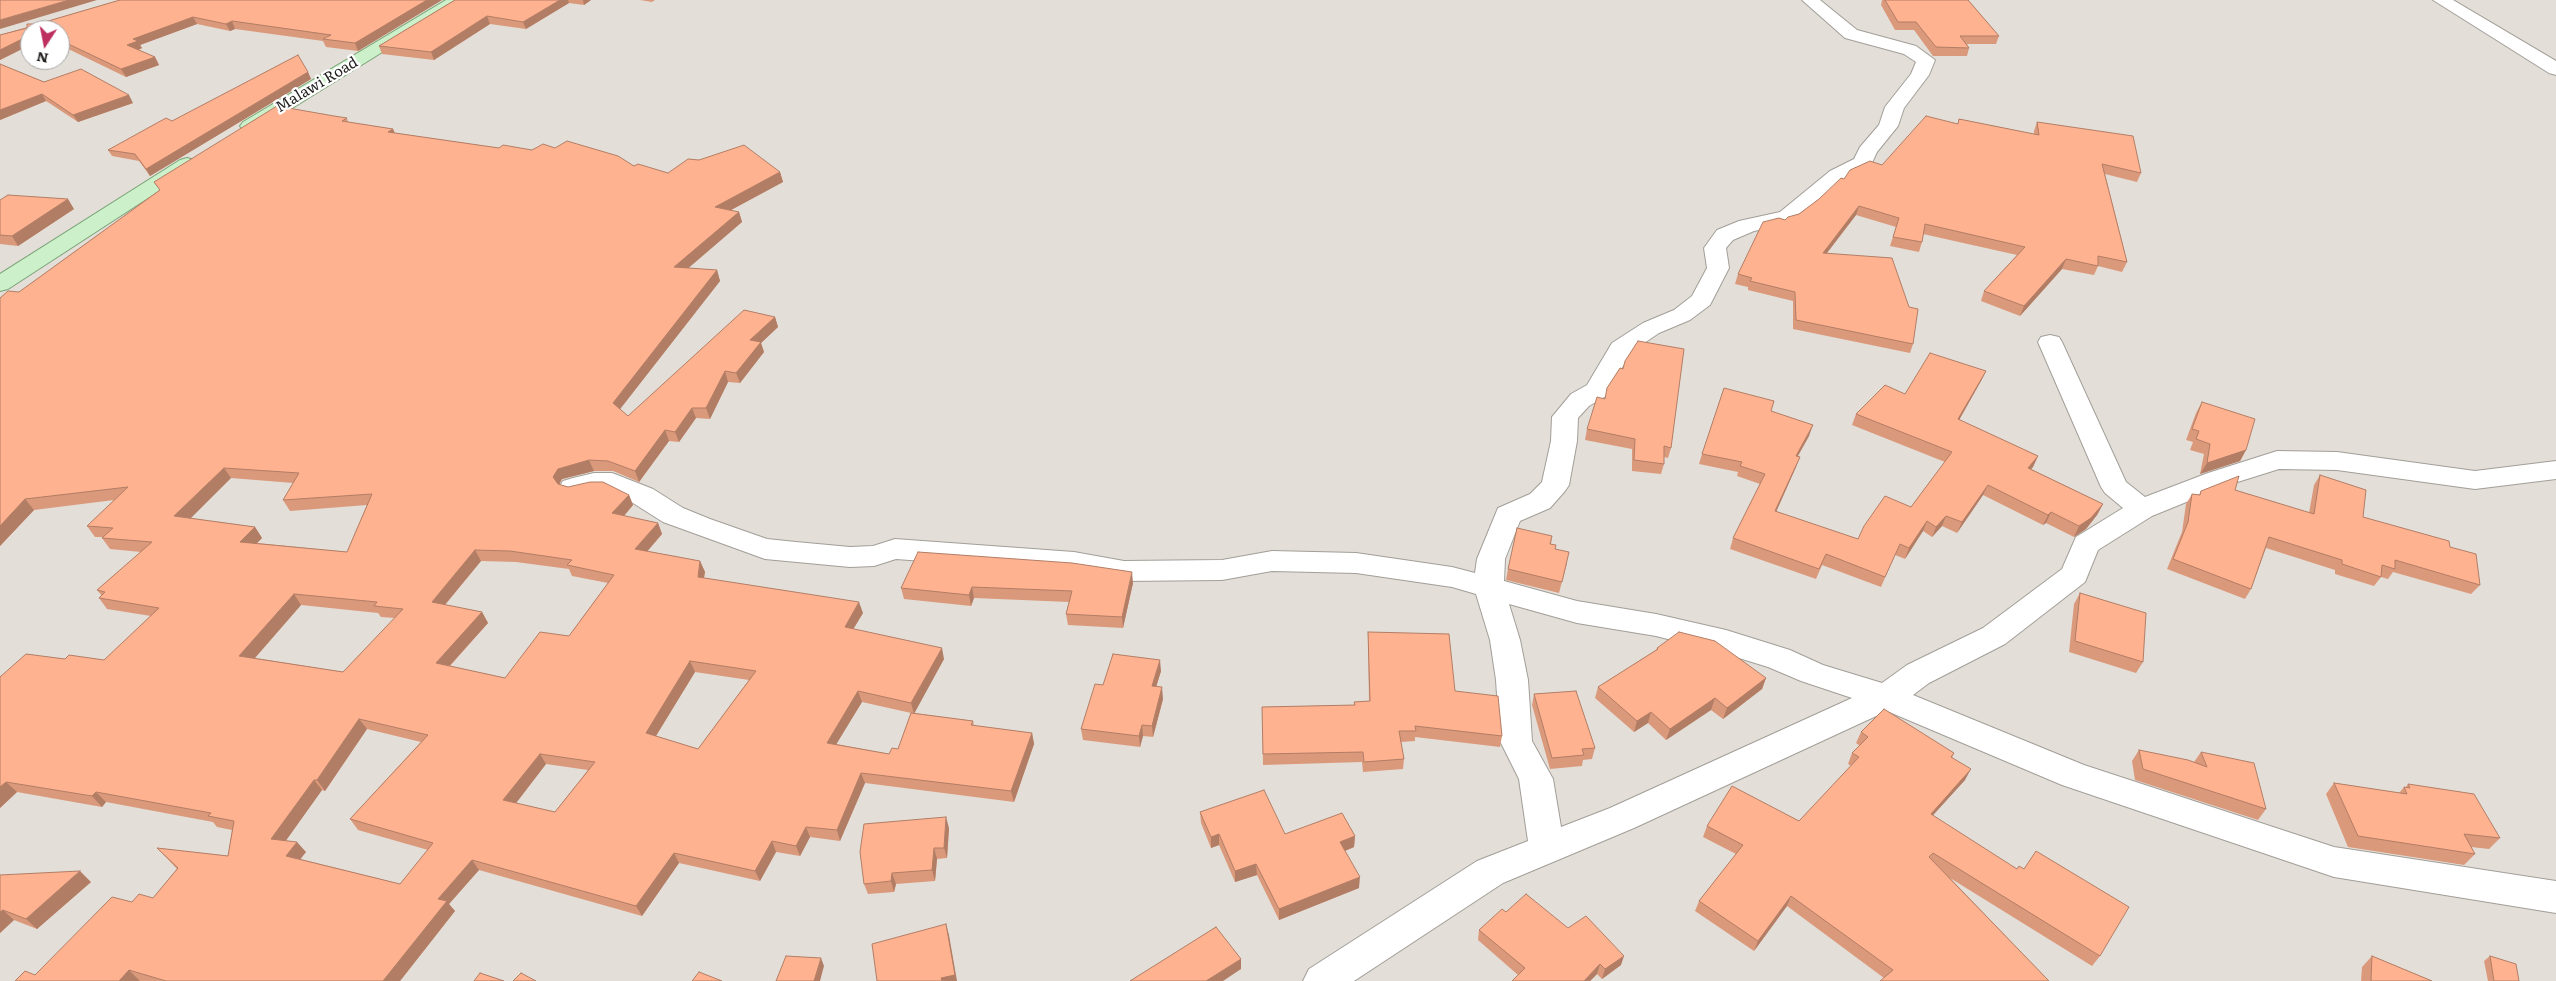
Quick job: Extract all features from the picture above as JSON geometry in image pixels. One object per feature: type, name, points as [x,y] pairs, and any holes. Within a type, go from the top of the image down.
[{"type":"main road","name":"Malawi Road","points":[[232,136],[458,0]]},
{"type":"main road","points":[[0,284],[207,152]]},
{"type":"street","points":[[1547,848],[1536,779],[1516,741],[1512,680],[1505,640],[1489,588],[1491,559],[1508,515],[1540,501],[1555,485],[1564,441],[1565,417],[1580,400],[1598,390],[1608,367],[1621,348],[1650,328],[1682,315],[1702,300],[1718,268],[1715,248],[1725,234],[1747,226],[1787,217],[1837,175],[1863,163],[1867,151],[1888,126],[1895,107],[1920,74],[1926,60],[1910,50],[1851,34],[1810,0]]},
{"type":"street","points":[[2441,0],[2556,69]]},
{"type":"street","points":[[2050,342],[2115,488],[2142,509]]},
{"type":"street","points":[[1322,981],[1490,872],[1622,818],[1886,697],[1918,674],[1994,636],[2075,575],[2086,544],[2142,509],[2218,479],[2277,460],[2337,461],[2475,480],[2556,470]]},
{"type":"street","points":[[573,487],[594,482],[612,482],[643,496],[673,515],[765,549],[850,557],[874,556],[895,549],[1074,562],[1124,571],[1222,570],[1272,561],[1356,564],[1452,576],[1577,612],[1656,625],[1726,642],[1779,658],[1812,674],[1886,697],[2074,775],[2334,862],[2556,897]]},
{"type":"building","points":[[0,0],[69,0],[0,20]]},
{"type":"building","points":[[120,0],[427,0],[355,43],[323,39],[331,35],[232,21],[226,24],[193,17],[133,39],[138,41],[127,45],[155,57],[121,69],[70,45],[70,20],[52,20]]},
{"type":"building","points":[[455,0],[560,0],[523,22],[487,16],[431,52],[379,46]]},
{"type":"building","points":[[1885,0],[1968,0],[1999,36],[1960,36],[1969,48],[1936,47],[1916,22],[1898,22]]},
{"type":"building","points":[[20,30],[20,40],[0,50],[0,35]]},
{"type":"building","points":[[298,55],[308,72],[146,169],[135,154],[108,150],[166,118],[172,121]]},
{"type":"building","points":[[0,64],[44,82],[81,69],[129,95],[73,115],[42,94],[0,110]]},
{"type":"building","points":[[277,106],[347,118],[342,121],[393,129],[388,132],[499,148],[503,145],[532,150],[543,144],[555,148],[567,141],[618,156],[634,166],[638,164],[668,173],[688,159],[699,160],[744,145],[780,172],[715,207],[739,212],[674,267],[717,270],[613,403],[628,416],[744,310],[775,317],[750,340],[761,342],[736,373],[725,371],[706,408],[692,408],[675,432],[665,430],[635,471],[608,461],[589,460],[558,469],[553,477],[558,484],[568,487],[590,482],[603,482],[629,495],[612,513],[658,523],[635,549],[700,561],[698,577],[859,602],[845,627],[942,648],[911,703],[858,691],[827,743],[889,754],[892,748],[898,749],[911,713],[973,721],[971,725],[1032,733],[1011,791],[861,773],[837,830],[806,827],[796,846],[772,841],[755,871],[674,853],[636,906],[472,860],[438,899],[447,901],[383,981],[166,981],[129,970],[119,981],[15,981],[25,971],[35,975],[112,897],[132,902],[139,894],[153,898],[178,868],[157,848],[228,856],[234,821],[208,816],[211,813],[96,792],[92,796],[6,782],[0,787],[0,677],[26,654],[65,659],[69,655],[104,660],[159,608],[99,598],[105,592],[97,590],[152,542],[102,538],[113,528],[87,526],[128,487],[25,499],[0,526],[0,298],[8,291],[19,292],[160,190],[154,182]],"holes":[[[224,468],[299,473],[283,500],[372,494],[347,552],[240,542],[255,527],[174,516]],[[475,550],[510,551],[572,560],[567,565],[614,575],[569,636],[540,632],[505,678],[436,663],[482,612],[432,602]],[[294,594],[377,602],[374,606],[403,609],[343,672],[239,656]],[[690,661],[756,671],[698,749],[646,733]],[[359,719],[428,735],[350,819],[433,843],[400,884],[286,856],[297,842],[271,839],[314,780],[317,780]],[[540,754],[595,762],[555,812],[503,800]]]},
{"type":"building","points":[[1926,116],[1958,124],[1959,119],[2039,135],[2037,122],[2133,136],[2141,173],[2102,164],[2127,262],[2098,256],[2098,266],[2066,259],[2024,306],[1984,291],[2025,247],[1925,224],[1922,242],[1893,237],[1899,218],[1859,206],[1823,253],[1892,258],[1909,307],[1918,309],[1913,344],[1796,320],[1795,292],[1750,281],[1752,278],[1738,274],[1763,222],[1779,218],[1785,220],[1788,217],[1799,214],[1819,199],[1841,178],[1844,179],[1850,170],[1870,161],[1882,165]]},
{"type":"building","points":[[8,195],[68,199],[12,236],[0,235],[0,200]]},
{"type":"building","points":[[1638,341],[1684,349],[1671,448],[1664,446],[1664,464],[1634,460],[1635,439],[1587,429],[1597,397],[1605,399],[1607,388],[1620,368],[1623,369],[1625,361]]},
{"type":"building","points":[[1930,353],[1986,371],[1958,419],[2038,456],[2028,468],[2103,504],[2091,518],[2079,526],[2051,512],[2048,515],[1988,485],[1962,522],[1946,516],[1936,527],[1927,521],[1909,548],[1900,544],[1885,577],[1826,554],[1819,569],[1733,538],[1765,474],[1740,466],[1742,462],[1702,454],[1724,388],[1774,401],[1771,411],[1813,425],[1796,456],[1800,457],[1775,511],[1858,539],[1864,526],[1885,496],[1911,507],[1952,452],[1856,414],[1885,385],[1905,394]]},
{"type":"building","points":[[2202,402],[2255,419],[2246,450],[2207,463],[2210,444],[2196,439],[2199,431],[2192,429]]},
{"type":"building","points":[[2320,475],[2366,490],[2363,517],[2449,541],[2450,547],[2476,554],[2480,585],[2395,560],[2395,569],[2382,565],[2381,577],[2342,564],[2342,560],[2269,537],[2251,589],[2173,559],[2188,522],[2192,494],[2200,495],[2201,491],[2239,476],[2235,490],[2314,514]]},
{"type":"building","points":[[1517,528],[1552,536],[1550,544],[1556,545],[1555,549],[1569,552],[1562,582],[1508,569]]},
{"type":"building","points":[[918,552],[1072,563],[1132,572],[1122,617],[1066,614],[1072,591],[972,587],[969,595],[901,588]]},
{"type":"building","points":[[2080,593],[2146,613],[2143,662],[2075,641]]},
{"type":"building","points":[[1368,632],[1449,634],[1455,691],[1498,696],[1502,736],[1415,726],[1416,731],[1399,731],[1404,759],[1364,762],[1363,752],[1263,754],[1262,707],[1355,705],[1354,702],[1370,701]]},
{"type":"building","points":[[1679,632],[1715,641],[1766,678],[1727,708],[1715,698],[1670,729],[1651,712],[1637,721],[1598,687],[1658,649]]},
{"type":"building","points":[[1113,654],[1160,660],[1152,686],[1162,687],[1152,726],[1142,725],[1139,736],[1081,729],[1095,684],[1103,685]]},
{"type":"building","points":[[1576,691],[1595,748],[1582,749],[1584,755],[1552,758],[1534,694]]},
{"type":"building","points":[[1884,709],[1954,753],[1951,757],[1971,769],[1931,814],[2017,869],[2019,866],[2024,869],[2036,851],[2129,907],[2100,956],[1933,853],[1929,857],[2049,981],[1880,981],[1893,970],[1791,896],[1758,941],[1699,901],[1743,845],[1707,826],[1732,786],[1799,821],[1859,757],[1852,753],[1868,737],[1861,732]]},
{"type":"building","points":[[2139,750],[2188,760],[2207,767],[2201,752],[2254,763],[2266,809],[2143,769]]},
{"type":"building","points":[[2334,783],[2407,794],[2404,787],[2410,788],[2408,784],[2474,794],[2500,838],[2464,834],[2475,854],[2358,836]]},
{"type":"building","points":[[1264,790],[1285,834],[1342,813],[1355,836],[1340,842],[1360,877],[1279,909],[1256,864],[1235,871],[1219,834],[1211,837],[1200,812]]},
{"type":"building","points":[[946,817],[944,848],[934,848],[932,870],[892,873],[891,881],[864,884],[860,852],[864,824]]},
{"type":"building","points":[[80,871],[26,919],[3,910],[0,912],[0,875]]},
{"type":"building","points":[[1526,894],[1568,928],[1586,916],[1624,956],[1605,969],[1600,964],[1584,981],[1512,981],[1525,968],[1479,930],[1502,909],[1506,912]]},
{"type":"building","points":[[946,924],[955,975],[941,978],[942,981],[877,981],[872,944]]},
{"type":"building","points":[[1216,927],[1241,959],[1206,981],[1130,981]]},
{"type":"building","points":[[786,956],[821,958],[814,981],[776,981]]},
{"type":"building","points":[[2372,956],[2432,981],[2371,981]]},
{"type":"building","points":[[2490,956],[2516,964],[2519,981],[2494,981]]},
{"type":"building","points":[[699,972],[722,981],[692,981]]},
{"type":"building","points":[[480,973],[504,981],[474,981]]},
{"type":"building","points":[[521,973],[536,981],[513,981]]}]
